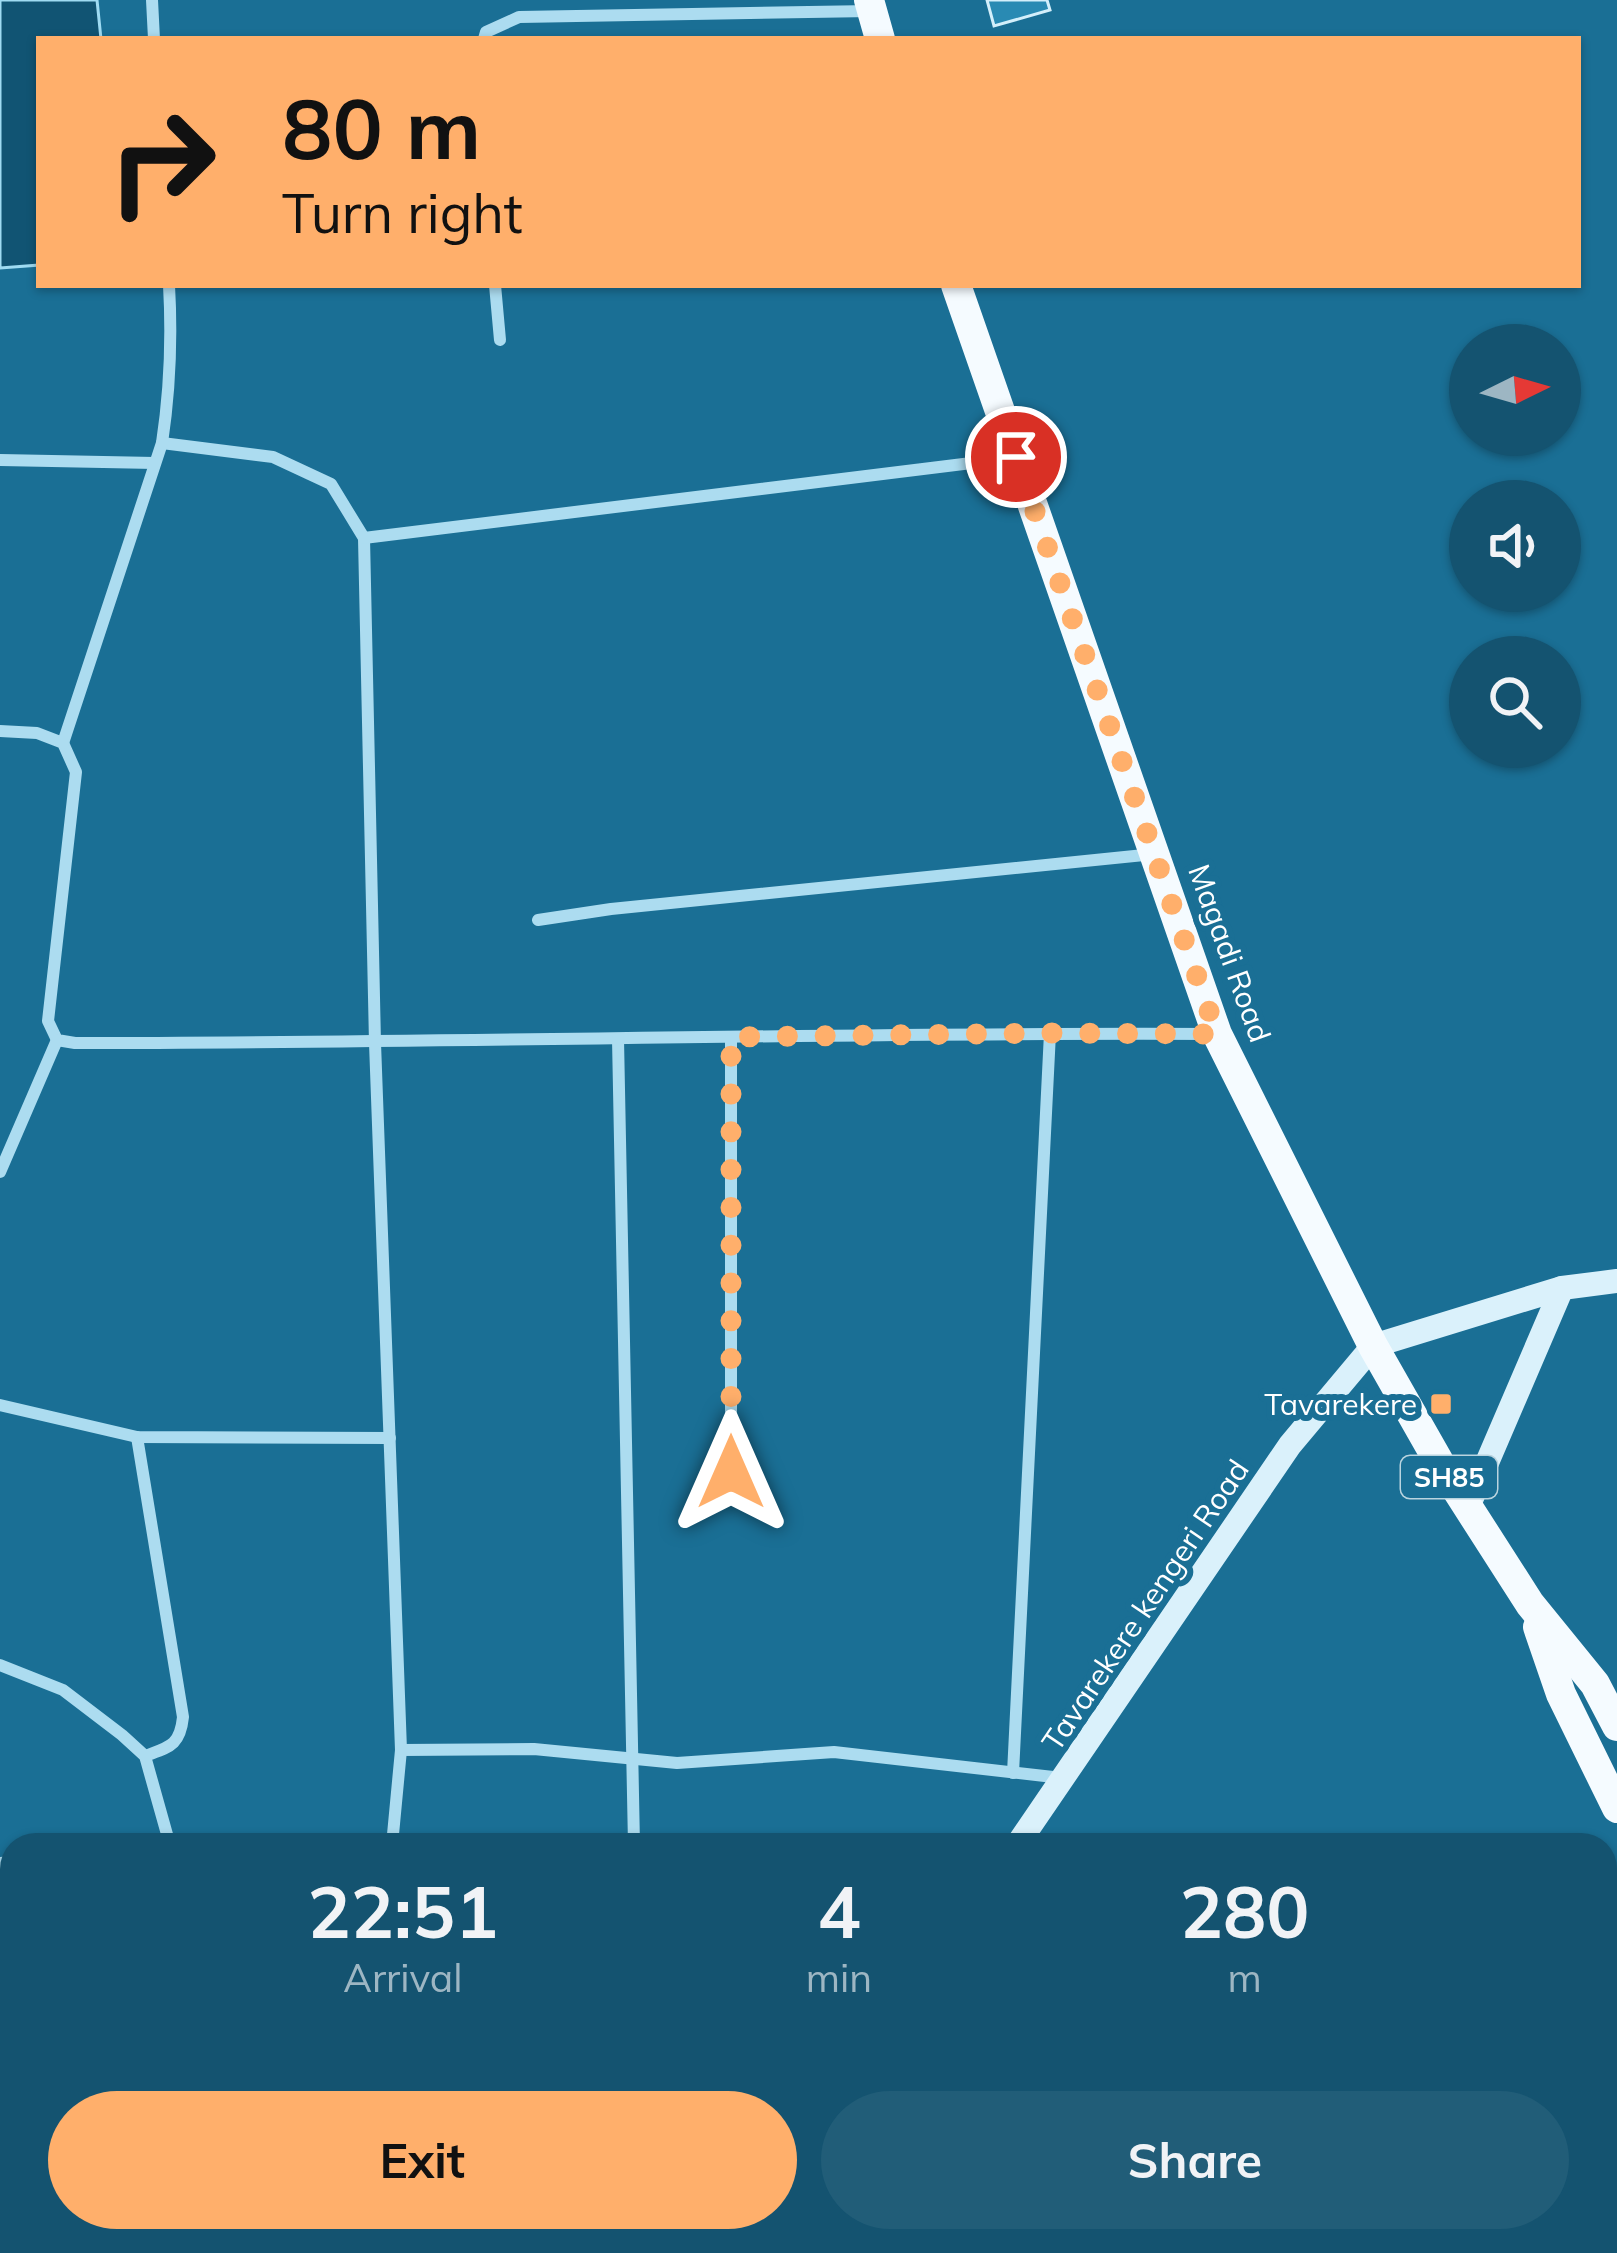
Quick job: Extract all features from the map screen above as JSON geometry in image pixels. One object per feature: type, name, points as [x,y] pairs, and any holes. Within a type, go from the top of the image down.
[{"type":"main road","name":"Magadi Road","points":[[957,288],[1217,1034],[1373,1346],[1439,1462],[1530,1604],[1595,1684],[1617,1726]]},
{"type":"main road","points":[[1373,1346],[1562,1288],[1617,1281]]},
{"type":"main road","points":[[1468,1507],[1562,1288]]},
{"type":"main road","name":"Tavarekere kengeri Road","points":[[1025,1833],[1290,1445],[1373,1346]]},
{"type":"main road","name":"Magadi Road","points":[[1530,1604],[1561,1694],[1617,1808]]},
{"type":"street","points":[[152,0],[154,36]]},
{"type":"street","points":[[485,36],[519,17],[874,17]]},
{"type":"street","points":[[0,1172],[57,1040],[48,1022],[76,772],[63,743],[162,443],[168,403],[169,288]]},
{"type":"street","points":[[495,288],[500,340]]},
{"type":"street","points":[[162,443],[274,457],[331,484],[364,538],[375,1043],[401,1750],[393,1833]]},
{"type":"street","points":[[364,538],[1016,457]]},
{"type":"street","points":[[0,460],[155,464]]},
{"type":"street","points":[[0,731],[37,733],[63,743]]},
{"type":"street","points":[[538,920],[1156,854]]},
{"type":"street","points":[[1013,1773],[1050,1033]]},
{"type":"street","points":[[57,1040],[375,1043],[1217,1034]]},
{"type":"street","points":[[731,1037],[731,1472]]},
{"type":"street","points":[[618,1040],[634,1833]]},
{"type":"street","points":[[0,1406],[137,1437],[389,1438]]},
{"type":"street","points":[[137,1437],[183,1717],[182,1734],[170,1748],[145,1756]]},
{"type":"street","points":[[0,1665],[63,1690],[145,1756],[167,1833]]},
{"type":"street","points":[[401,1750],[534,1749],[677,1763],[834,1752],[1063,1778]]},
{"type":"water","points":[[0,0],[97,0],[101,36],[36,36],[36,265],[0,268]]},
{"type":"building","points":[[987,0],[1047,0],[1050,10],[994,26]]},
{"type":"place","name":"Tavarekere","points":[[1441,1404]]},
{"type":"route","points":[[731,1472],[731,1037],[1217,1034],[1016,457]]}]
